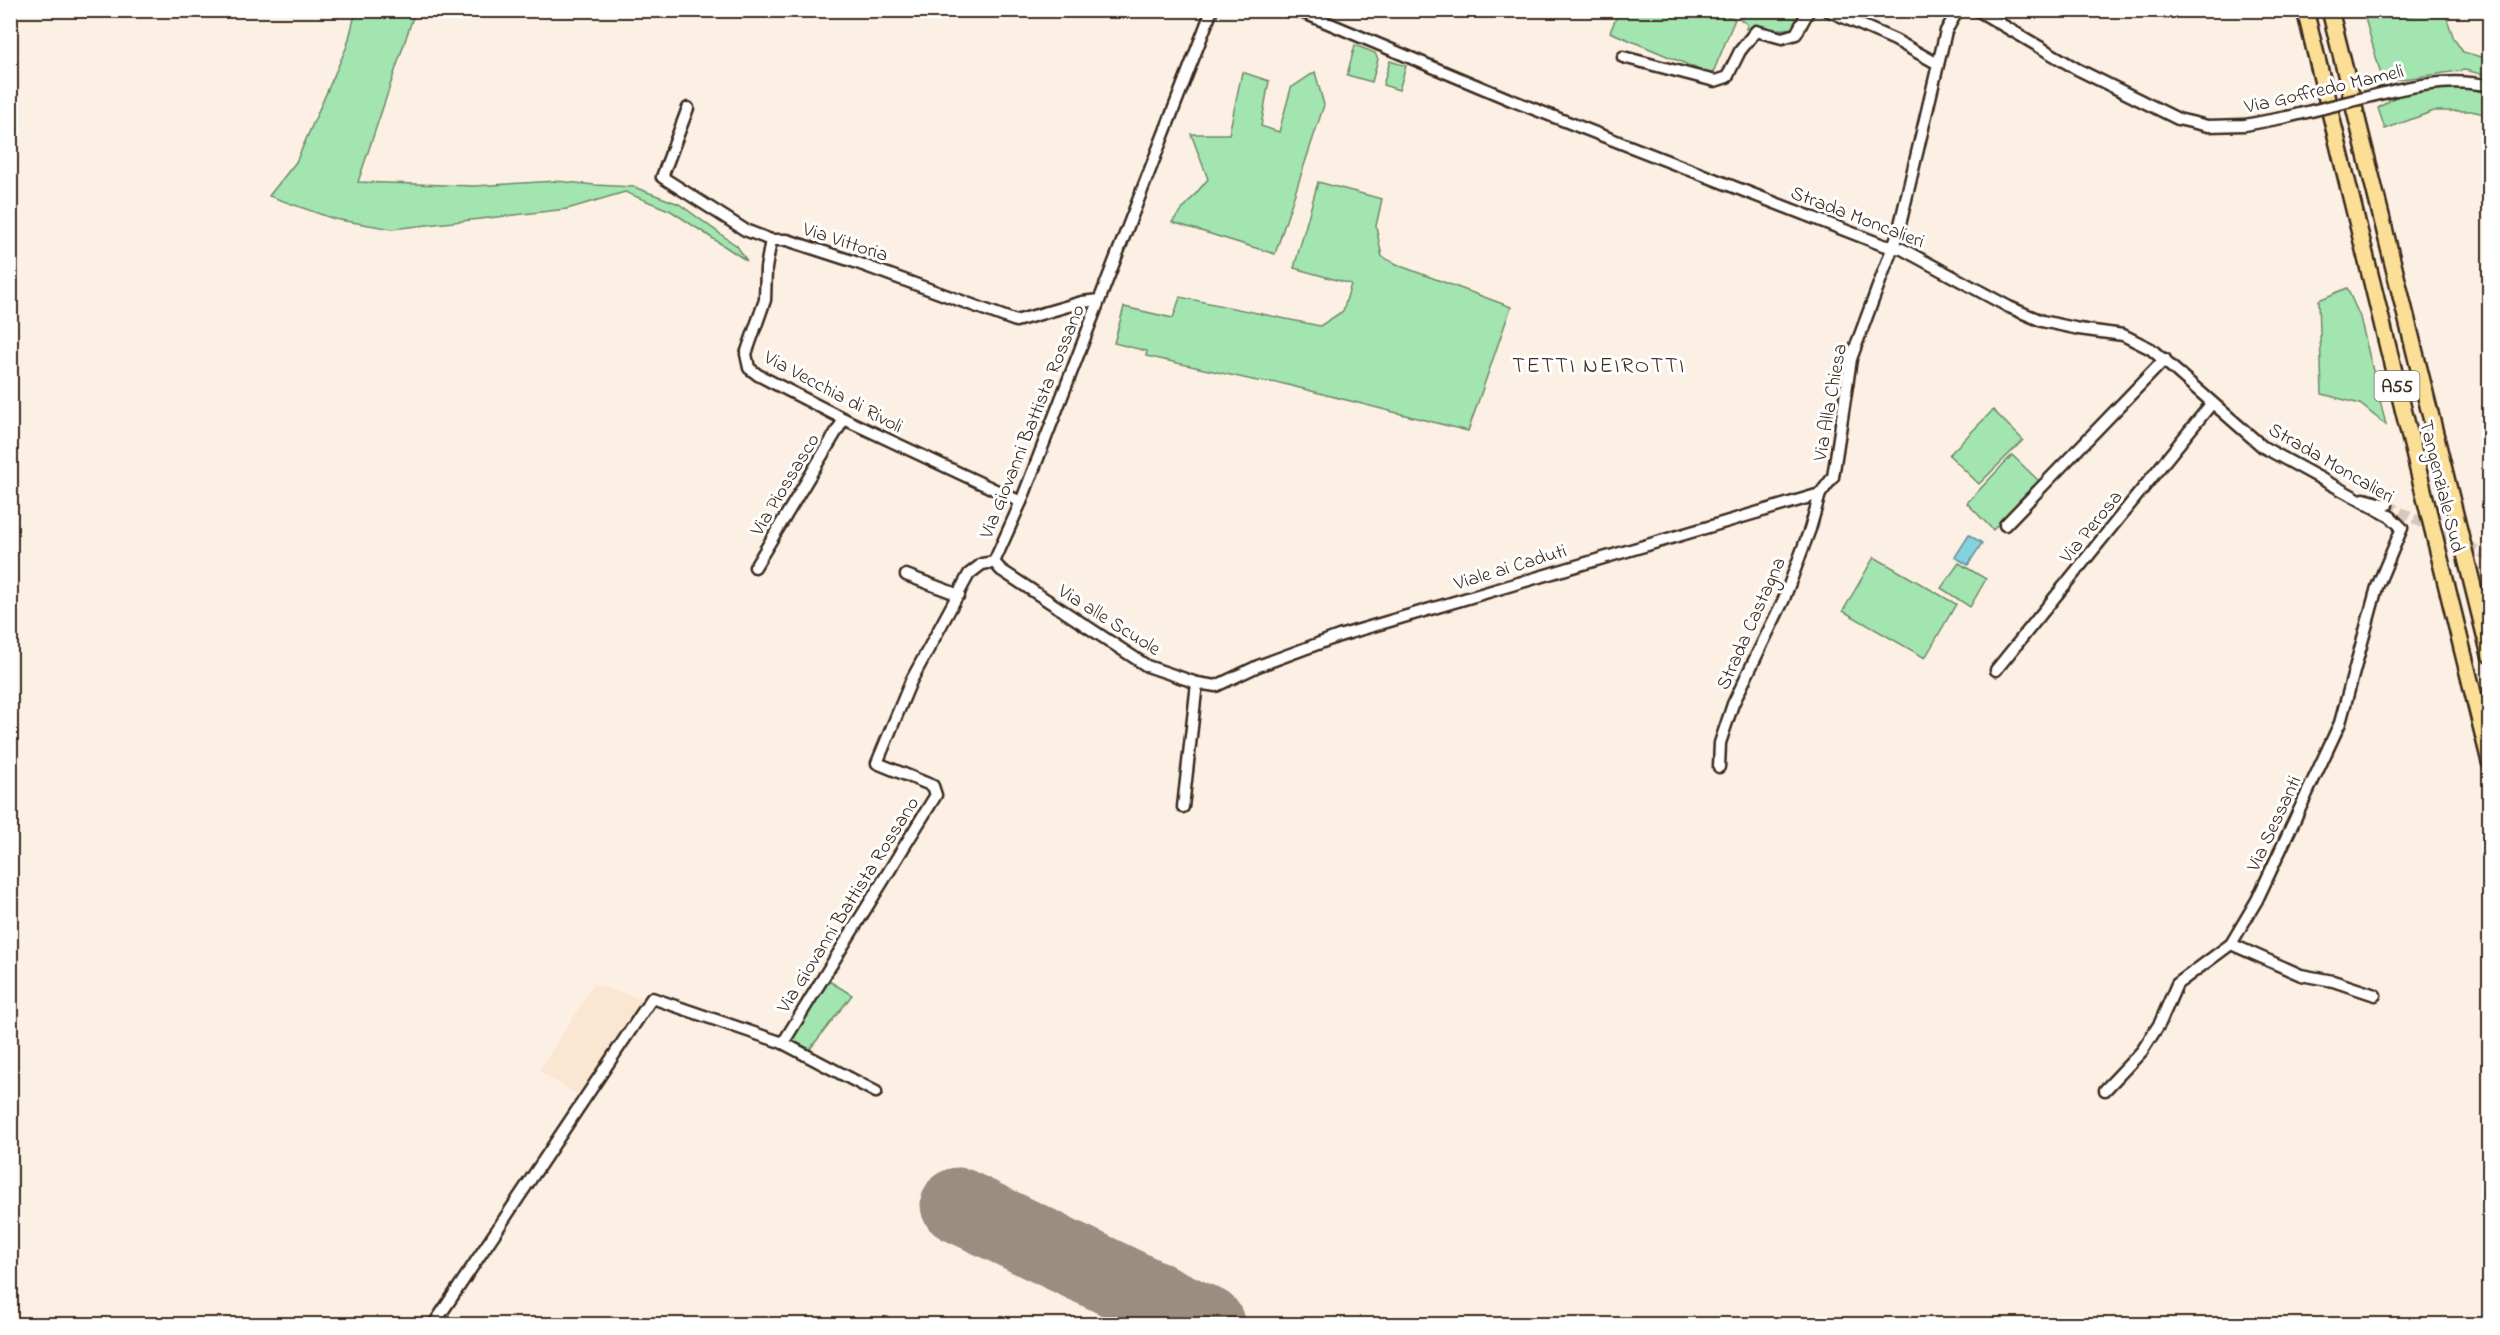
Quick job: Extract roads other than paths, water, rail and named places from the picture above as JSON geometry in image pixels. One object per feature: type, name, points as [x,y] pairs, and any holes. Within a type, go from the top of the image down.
[{"type":"highway","name":"Tangenziale Sud","points":[[2305,10],[2490,762]]},
{"type":"highway","name":"Tangenziale Sud","points":[[2330,10],[2490,655]]},
{"type":"street","name":"Via Giovanni Battista Rossano","points":[[434,1324],[652,998],[783,1043],[936,795],[933,786],[877,763],[911,681],[969,574],[982,564],[994,562],[1021,502],[1212,10]]},
{"type":"street","name":"Strada Moncalieri","points":[[1297,10],[1511,100],[1883,244],[1902,249],[2009,307],[2042,321],[2123,335],[2165,359],[2211,404],[2263,447],[2391,517],[2402,528]]},
{"type":"street","points":[[1623,57],[1715,81],[1727,77],[1740,51],[1756,31],[1782,38],[1796,34],[1809,10]]},
{"type":"street","points":[[1827,10],[1895,40],[1938,64]]},
{"type":"street","name":"Via Alla Chiesa","points":[[1820,494],[1833,477],[1851,359],[1893,246],[1909,194],[1946,31],[1958,10]]},
{"type":"street","name":"Via Goffredo Mameli","points":[[1977,10],[2077,69],[2178,119],[2208,126],[2245,125],[2287,117],[2434,82],[2472,82],[2490,86]]},
{"type":"street","name":"Via Vittoria","points":[[688,108],[662,177],[745,230],[771,240],[787,240],[852,261],[1016,321],[1082,302],[1099,300]]},
{"type":"street","name":"Via Vecchia di Rivoli","points":[[771,240],[766,268],[765,300],[746,354],[749,368],[758,375],[844,419],[1021,502]]},
{"type":"street","points":[[2005,525],[2165,359]]},
{"type":"street","name":"Via Perosa","points":[[1996,670],[2211,404]]},
{"type":"street","name":"Via Piossasco","points":[[755,567],[844,419]]},
{"type":"street","name":"Viale ai Caduti","points":[[1216,686],[1258,666],[1339,636],[1820,494]]},
{"type":"street","name":"Strada Castagna","points":[[1719,767],[1720,743],[1733,704],[1784,599],[1810,529],[1820,494]]},
{"type":"street","points":[[2349,496],[2387,505]]},
{"type":"street","name":"Via Sessanti","points":[[2105,1090],[2142,1051],[2160,1023],[2177,984],[2231,944],[2257,900],[2340,723],[2377,587],[2402,528]]},
{"type":"street","name":"Via alle Scuole","points":[[994,562],[1001,570],[1147,666],[1197,683],[1216,686]]},
{"type":"street","points":[[906,575],[959,595]]},
{"type":"street","points":[[1183,807],[1197,683]]},
{"type":"street","points":[[2231,944],[2301,975],[2333,981],[2375,995]]},
{"type":"street","points":[[783,1043],[876,1092]]},
{"type":"water","points":[[1969,535],[1982,543],[1968,565],[1955,557]]},
{"type":"tunnel","points":[[2387,505],[2490,557]]},
{"type":"district","name":"TETTI NEIROTTI","points":[[1599,364]]}]
